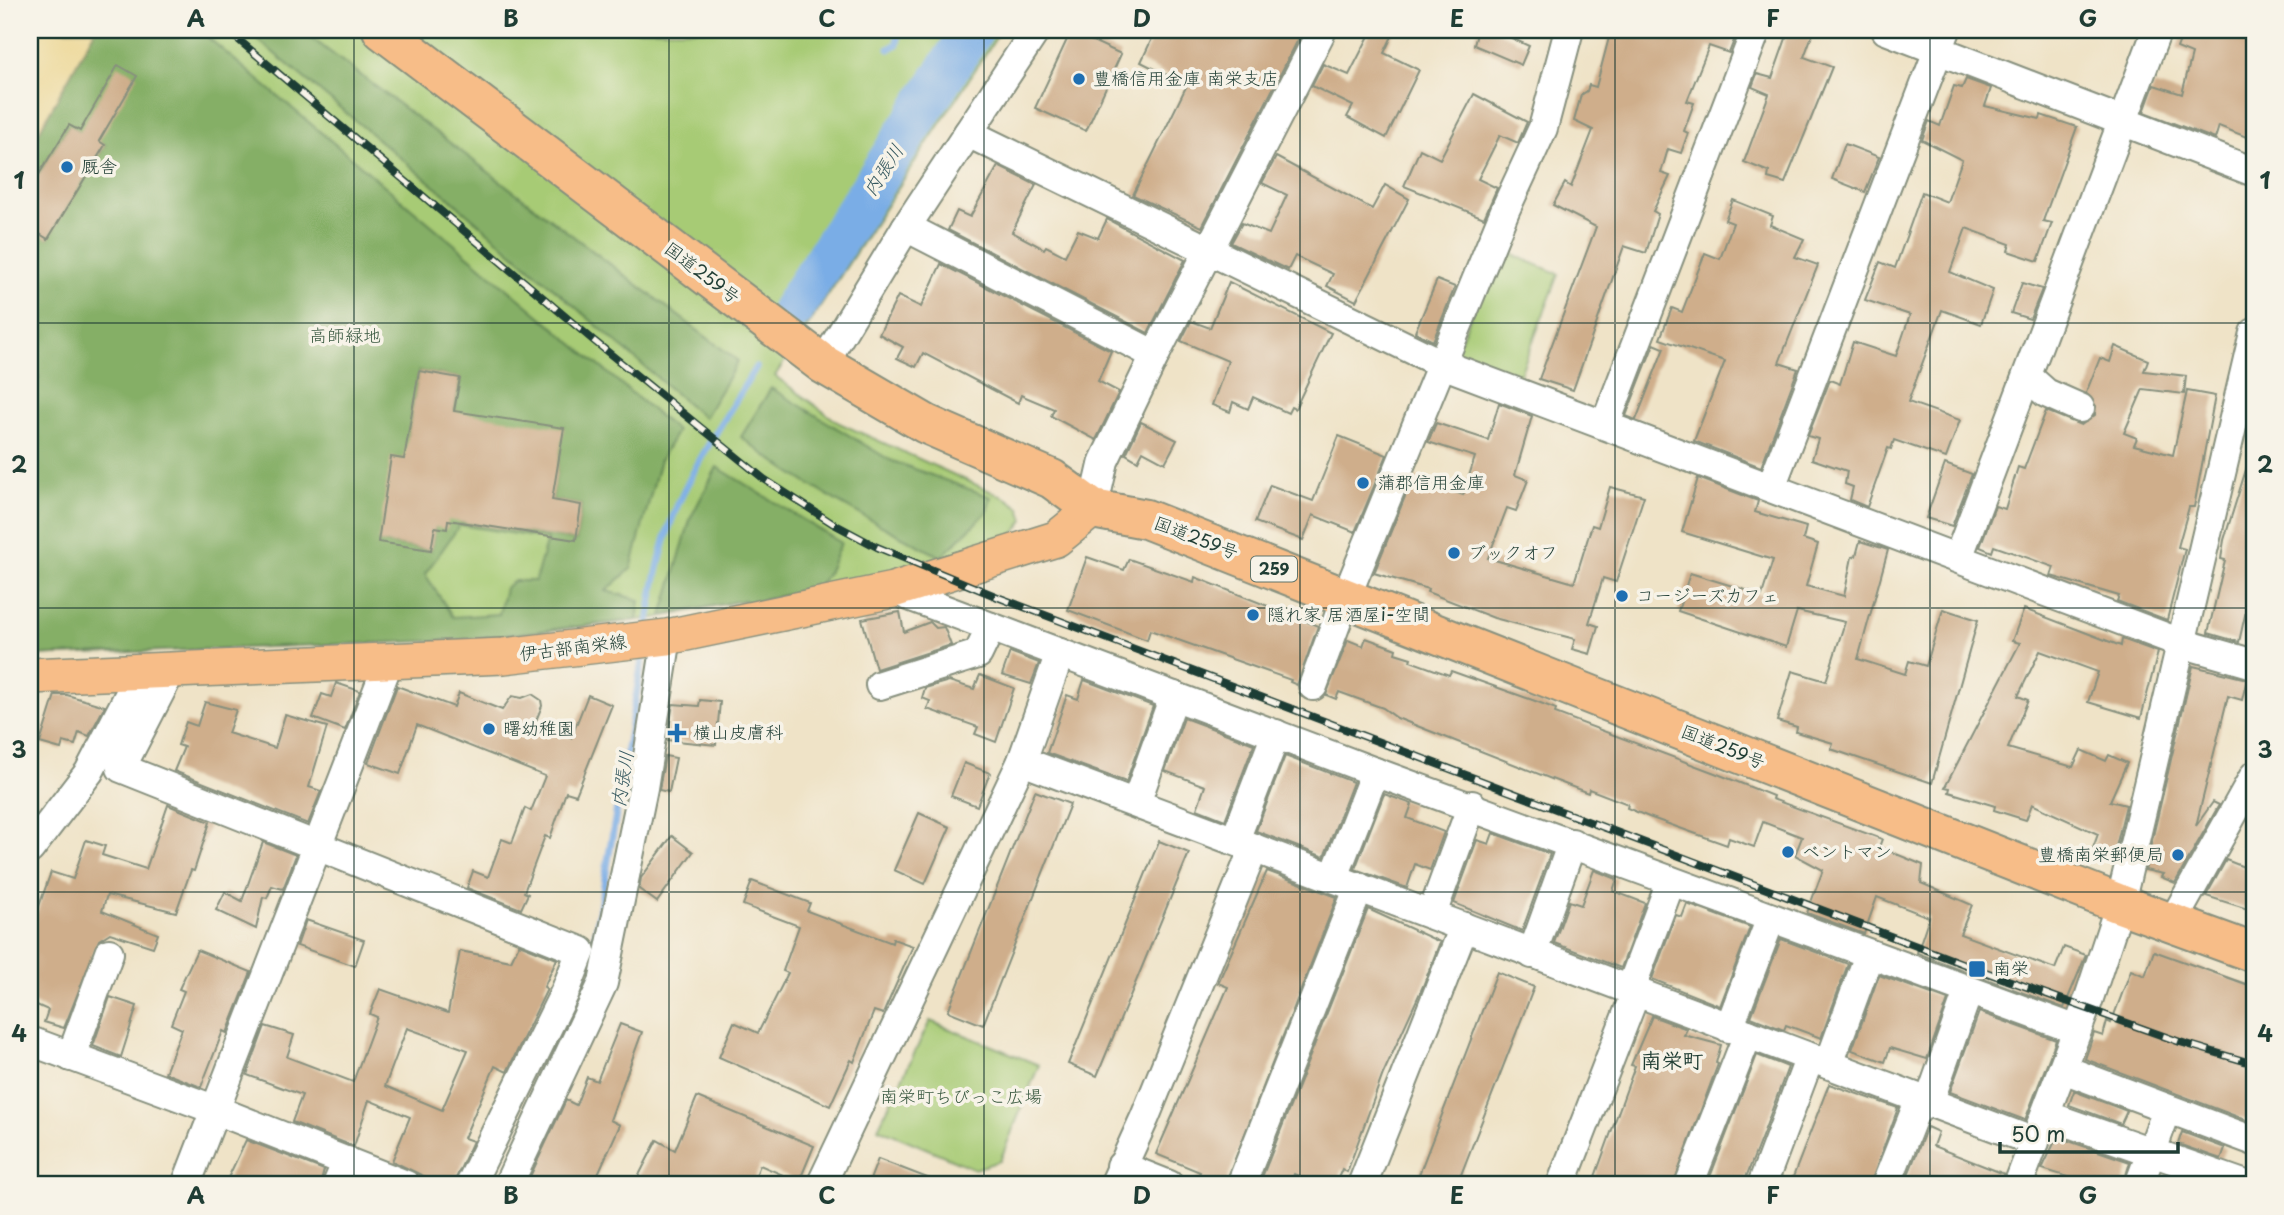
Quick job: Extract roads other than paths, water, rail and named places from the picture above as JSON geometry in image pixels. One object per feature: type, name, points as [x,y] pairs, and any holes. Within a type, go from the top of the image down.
[{"type":"highway","name":"国道259号","points":[[382,30],[823,364],[926,424],[1052,479],[1093,509],[1146,519],[2120,904],[2254,953]]},
{"type":"main road","name":"伊古部南栄線","points":[[30,676],[504,656],[653,639],[893,590],[1056,539],[1093,509]]},
{"type":"street","points":[[823,364],[906,227],[1036,30]]},
{"type":"street","points":[[1093,509],[1104,461],[1155,355],[1322,30]]},
{"type":"street","points":[[1313,686],[1346,597],[1442,364],[1543,128],[1569,30]]},
{"type":"street","points":[[1605,425],[1756,30]]},
{"type":"street","points":[[1886,30],[1942,40],[2122,121],[2254,172]]},
{"type":"street","points":[[1958,558],[2157,30]]},
{"type":"street","points":[[1771,487],[1942,40]]},
{"type":"street","points":[[968,133],[1442,364],[2181,643],[2254,664]]},
{"type":"street","points":[[906,227],[1155,355]]},
{"type":"street","points":[[2018,1185],[2063,1069],[2120,904],[2254,333]]},
{"type":"street","points":[[2026,376],[2046,393],[2080,408]]},
{"type":"street","points":[[893,590],[1375,772],[1472,805],[1968,992],[2077,1030]]},
{"type":"street","points":[[880,685],[978,654],[991,628]]},
{"type":"street","points":[[508,1185],[603,983],[643,788],[653,639]]},
{"type":"street","points":[[821,1185],[1022,761],[1060,653]]},
{"type":"street","points":[[186,1185],[389,661]]},
{"type":"street","points":[[156,671],[121,768],[581,951],[565,992],[470,1185]]},
{"type":"street","points":[[30,849],[89,772],[156,671]]},
{"type":"street","points":[[1136,803],[1174,696]]},
{"type":"street","points":[[1169,1185],[1117,1176],[1145,1117],[1245,844],[1276,734]]},
{"type":"street","points":[[1022,761],[1432,914],[1635,994],[2035,1142]]},
{"type":"street","points":[[1241,1185],[1346,882],[1375,772]]},
{"type":"street","points":[[2172,923],[2254,776]]},
{"type":"street","points":[[1432,914],[1472,805]]},
{"type":"street","points":[[2216,845],[2253,820]]},
{"type":"street","points":[[1532,954],[1572,843]]},
{"type":"street","points":[[1561,1185],[1635,994],[1635,977],[1671,881]]},
{"type":"street","points":[[1689,1185],[1739,1031],[1771,918]]},
{"type":"street","points":[[1362,1185],[1464,927]]},
{"type":"street","points":[[71,1057],[110,953]]},
{"type":"street","points":[[1762,1185],[1869,955]]},
{"type":"street","points":[[1886,1185],[1914,1114],[1933,1091],[1968,992]]},
{"type":"street","points":[[30,1041],[216,1110],[342,1173],[406,1185]]},
{"type":"street","points":[[2063,1069],[2254,1141]]},
{"type":"street","points":[[2139,1185],[2167,1110]]},
{"type":"street","points":[[2046,1115],[2246,1185],[2254,1158]]},
{"type":"waterway","points":[[889,49],[897,44],[899,30]]},
{"type":"waterway","name":"内張川","points":[[792,310],[973,30]]},
{"type":"waterway","name":"内張川","points":[[647,630],[660,560],[680,499],[756,367]]},
{"type":"waterway","name":"内張川","points":[[592,955],[644,649]]},
{"type":"waterway","name":"内張川","points":[[568,1012],[577,1001],[584,979]]},
{"type":"railway","points":[[227,30],[593,340],[764,479],[832,523],[877,547],[1000,598],[1977,969],[2180,1042],[2254,1064]]},
{"type":"place","name":"豊橋信用金庫 南栄支店","points":[[1079,79]]},
{"type":"place","name":"厩舎","points":[[67,167]]},
{"type":"place","name":"蒲郡信用金庫","points":[[1363,483]]},
{"type":"place","name":"ブックオフ","points":[[1454,553]]},
{"type":"place","name":"コージーズカフェ","points":[[1622,596]]},
{"type":"place","name":"隠れ家 居酒屋i-空間","points":[[1253,615]]},
{"type":"place","name":"曙幼稚園","points":[[489,729]]},
{"type":"place","name":"横山皮膚科","points":[[677,733]]},
{"type":"place","name":"ベントマン","points":[[1788,852]]},
{"type":"place","name":"豊橋南栄郵便局","points":[[2178,855]]},
{"type":"place","name":"南栄","points":[[1977,969]]},
{"type":"district","name":"南栄町","points":[[1672,1061]]},
{"type":"park label","name":"高師緑地","points":[[345,336]]},
{"type":"park label","name":"南栄町ちびっこ広場","points":[[961,1097]]}]
